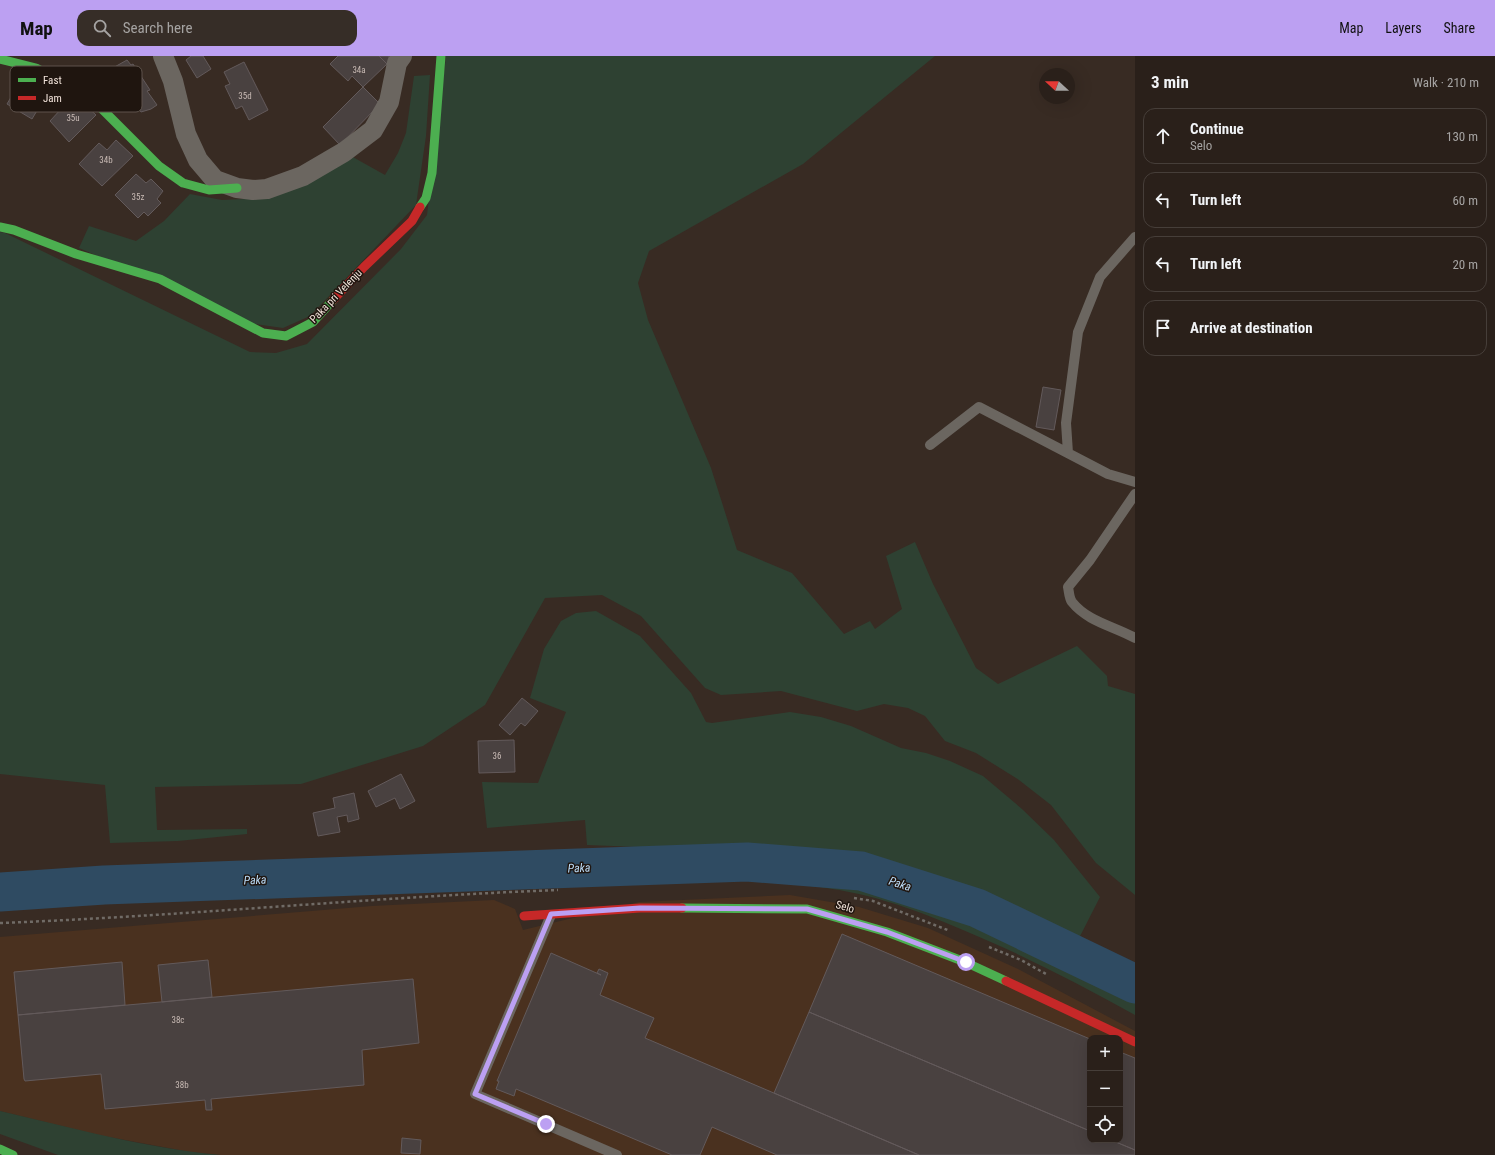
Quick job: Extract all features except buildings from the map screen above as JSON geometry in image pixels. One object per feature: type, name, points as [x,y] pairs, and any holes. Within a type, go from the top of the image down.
[{"type":"street","points":[[163,56],[173,81],[186,134],[198,160],[216,180],[237,188]]},
{"type":"street","points":[[105,112],[159,166],[183,183],[209,190],[237,188],[267,189],[303,176],[344,152],[373,130],[389,102],[397,63],[402,56]]},
{"type":"street","name":"Paka pri Velenju","points":[[0,227],[14,230],[76,254],[160,279],[263,333],[286,336],[313,322],[364,267],[412,221],[426,198],[432,173],[441,56]]},
{"type":"street","points":[[0,59],[28,66]]},
{"type":"street","name":"Selo","points":[[524,916],[640,908],[807,909],[887,932],[966,962],[1135,1042]]},
{"type":"street","points":[[0,1149],[14,1155]]},
{"type":"lane","points":[[1068,453],[1066,423],[1078,332],[1100,277],[1135,237]]},
{"type":"lane","points":[[930,446],[979,407],[1108,474],[1135,482]]},
{"type":"lane","points":[[1135,494],[1090,560],[1068,587],[1071,601],[1095,621],[1120,630],[1135,638]]},
{"type":"lane","points":[[551,914],[475,1094],[617,1155]]},
{"type":"path","points":[[0,923],[103,919]]},
{"type":"shaded area","points":[[790,895],[859,907],[928,928],[1018,969],[1135,1031],[1135,1155],[220,1155],[190,1152],[98,1135],[0,1111],[0,937],[372,906],[494,900],[515,909],[523,930],[639,902]]},
{"type":"green space","points":[[446,56],[935,56],[803,164],[649,251],[638,283],[648,320],[711,468],[737,550],[792,573],[844,634],[870,621],[875,629],[902,609],[886,556],[915,542],[933,584],[976,668],[998,684],[1077,646],[1107,676],[1108,686],[1135,694],[1135,895],[1096,863],[1051,805],[1019,780],[976,753],[945,741],[925,716],[908,708],[884,704],[857,711],[781,691],[721,695],[705,688],[641,616],[602,595],[545,598],[485,705],[423,746],[301,784],[155,787],[157,830],[247,829],[247,834],[178,841],[110,843],[105,785],[0,774],[0,232],[5,233],[250,352],[276,353],[307,344],[401,249],[427,215]]},
{"type":"green space","points":[[430,75],[426,136],[416,205],[310,316],[283,328],[255,324],[79,248],[89,226],[136,241],[164,221],[190,194],[222,200],[269,198],[351,156],[385,175],[398,153],[406,133],[414,76]]},
{"type":"green space","points":[[596,611],[640,636],[691,693],[706,722],[712,723],[790,712],[821,717],[851,726],[901,748],[926,753],[950,761],[983,776],[1022,809],[1054,840],[1100,897],[1075,946],[893,863],[847,855],[587,845],[585,820],[487,828],[482,782],[538,783],[566,712],[530,698],[544,649],[561,621],[576,613]]},
{"type":"green space","points":[[811,872],[826,873],[856,879],[884,888],[954,913],[1033,945],[1110,982],[1135,996],[1135,1015],[1029,959],[944,922],[868,896],[829,888],[809,886]]},
{"type":"green space","points":[[0,1111],[82,1131],[164,1148],[220,1155],[58,1155],[0,1134]]},
{"type":"waterway","name":"Paka","points":[[0,892],[104,885],[747,862],[861,871],[977,908],[1135,984]]},
{"type":"traffic: fast","points":[[420,207],[426,198],[432,173],[441,56]]},
{"type":"traffic: fast","points":[[0,59],[28,66]]},
{"type":"traffic: fast","points":[[105,112],[159,166],[183,183],[209,190],[237,188]]},
{"type":"traffic: fast","points":[[0,227],[14,230],[76,254],[160,279],[263,333],[286,336],[313,322],[333,300]]},
{"type":"traffic: fast","points":[[682,908],[807,909],[887,932],[965,962],[1006,981]]},
{"type":"traffic: fast","points":[[0,1149],[13,1155]]},
{"type":"traffic: jam","points":[[333,300],[364,267],[412,221],[420,207]]},
{"type":"traffic: jam","points":[[524,916],[640,908],[682,908]]},
{"type":"traffic: jam","points":[[1006,981],[1135,1042]]},
{"type":"route","points":[[546,1124],[475,1094],[551,914],[640,908],[807,909],[887,932],[966,962]]}]
